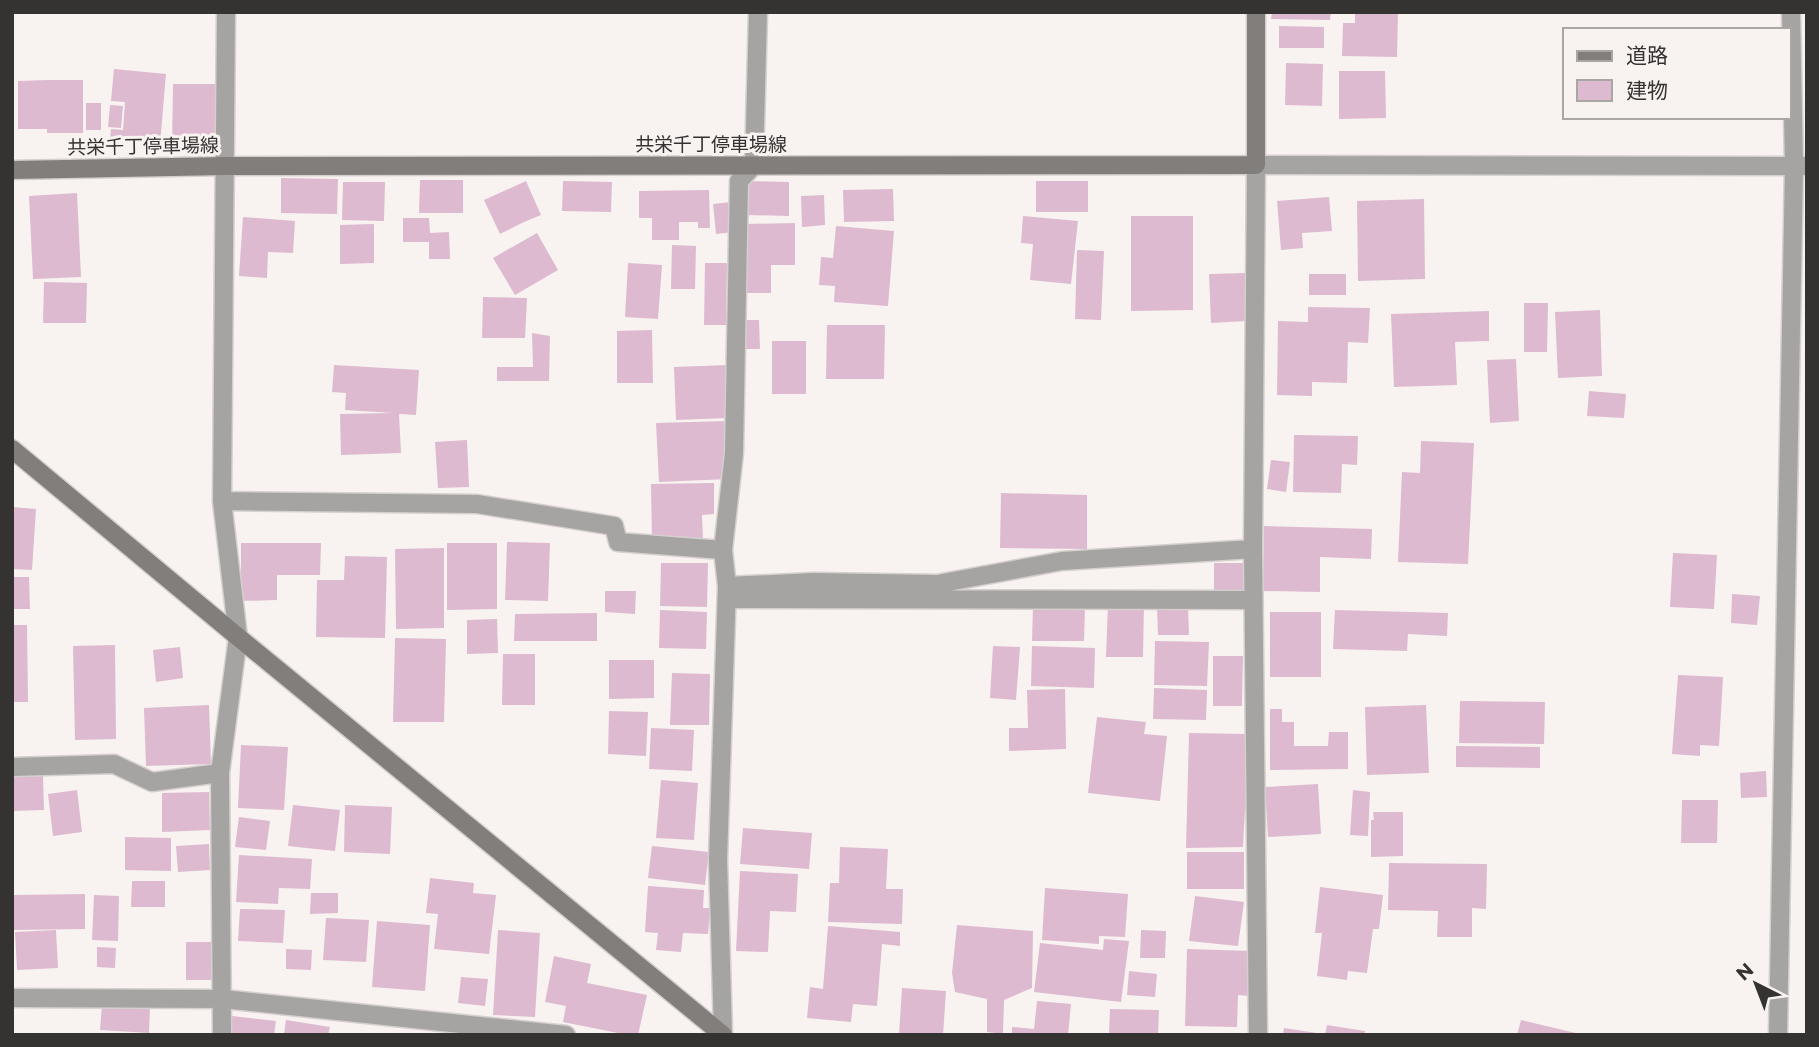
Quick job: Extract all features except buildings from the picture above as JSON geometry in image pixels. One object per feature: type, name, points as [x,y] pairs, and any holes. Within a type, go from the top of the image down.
[{"type":"main road","points":[[1256,12],[1256,165]]},
{"type":"main road","name":"共栄千丁停車場線","points":[[12,170],[225,166],[1256,165]]},
{"type":"main road","points":[[12,449],[723,1034]]},
{"type":"street","points":[[222,1035],[220,773],[238,637],[222,501],[226,12]]},
{"type":"street","points":[[723,1034],[719,859],[727,593],[723,550],[734,453],[739,181],[754,165],[758,12]]},
{"type":"street","points":[[1778,1035],[1800,166],[1791,12]]},
{"type":"street","points":[[1258,1035],[1253,600],[1256,165],[1800,166]]},
{"type":"street","points":[[222,501],[477,504],[614,526],[618,542],[723,550]]},
{"type":"street","points":[[727,593],[814,582],[937,584],[1062,561],[1253,549]]},
{"type":"street","points":[[727,593],[1253,600]]},
{"type":"street","points":[[12,767],[114,764],[152,782],[220,773]]},
{"type":"street","points":[[12,998],[223,999],[566,1035]]}]
